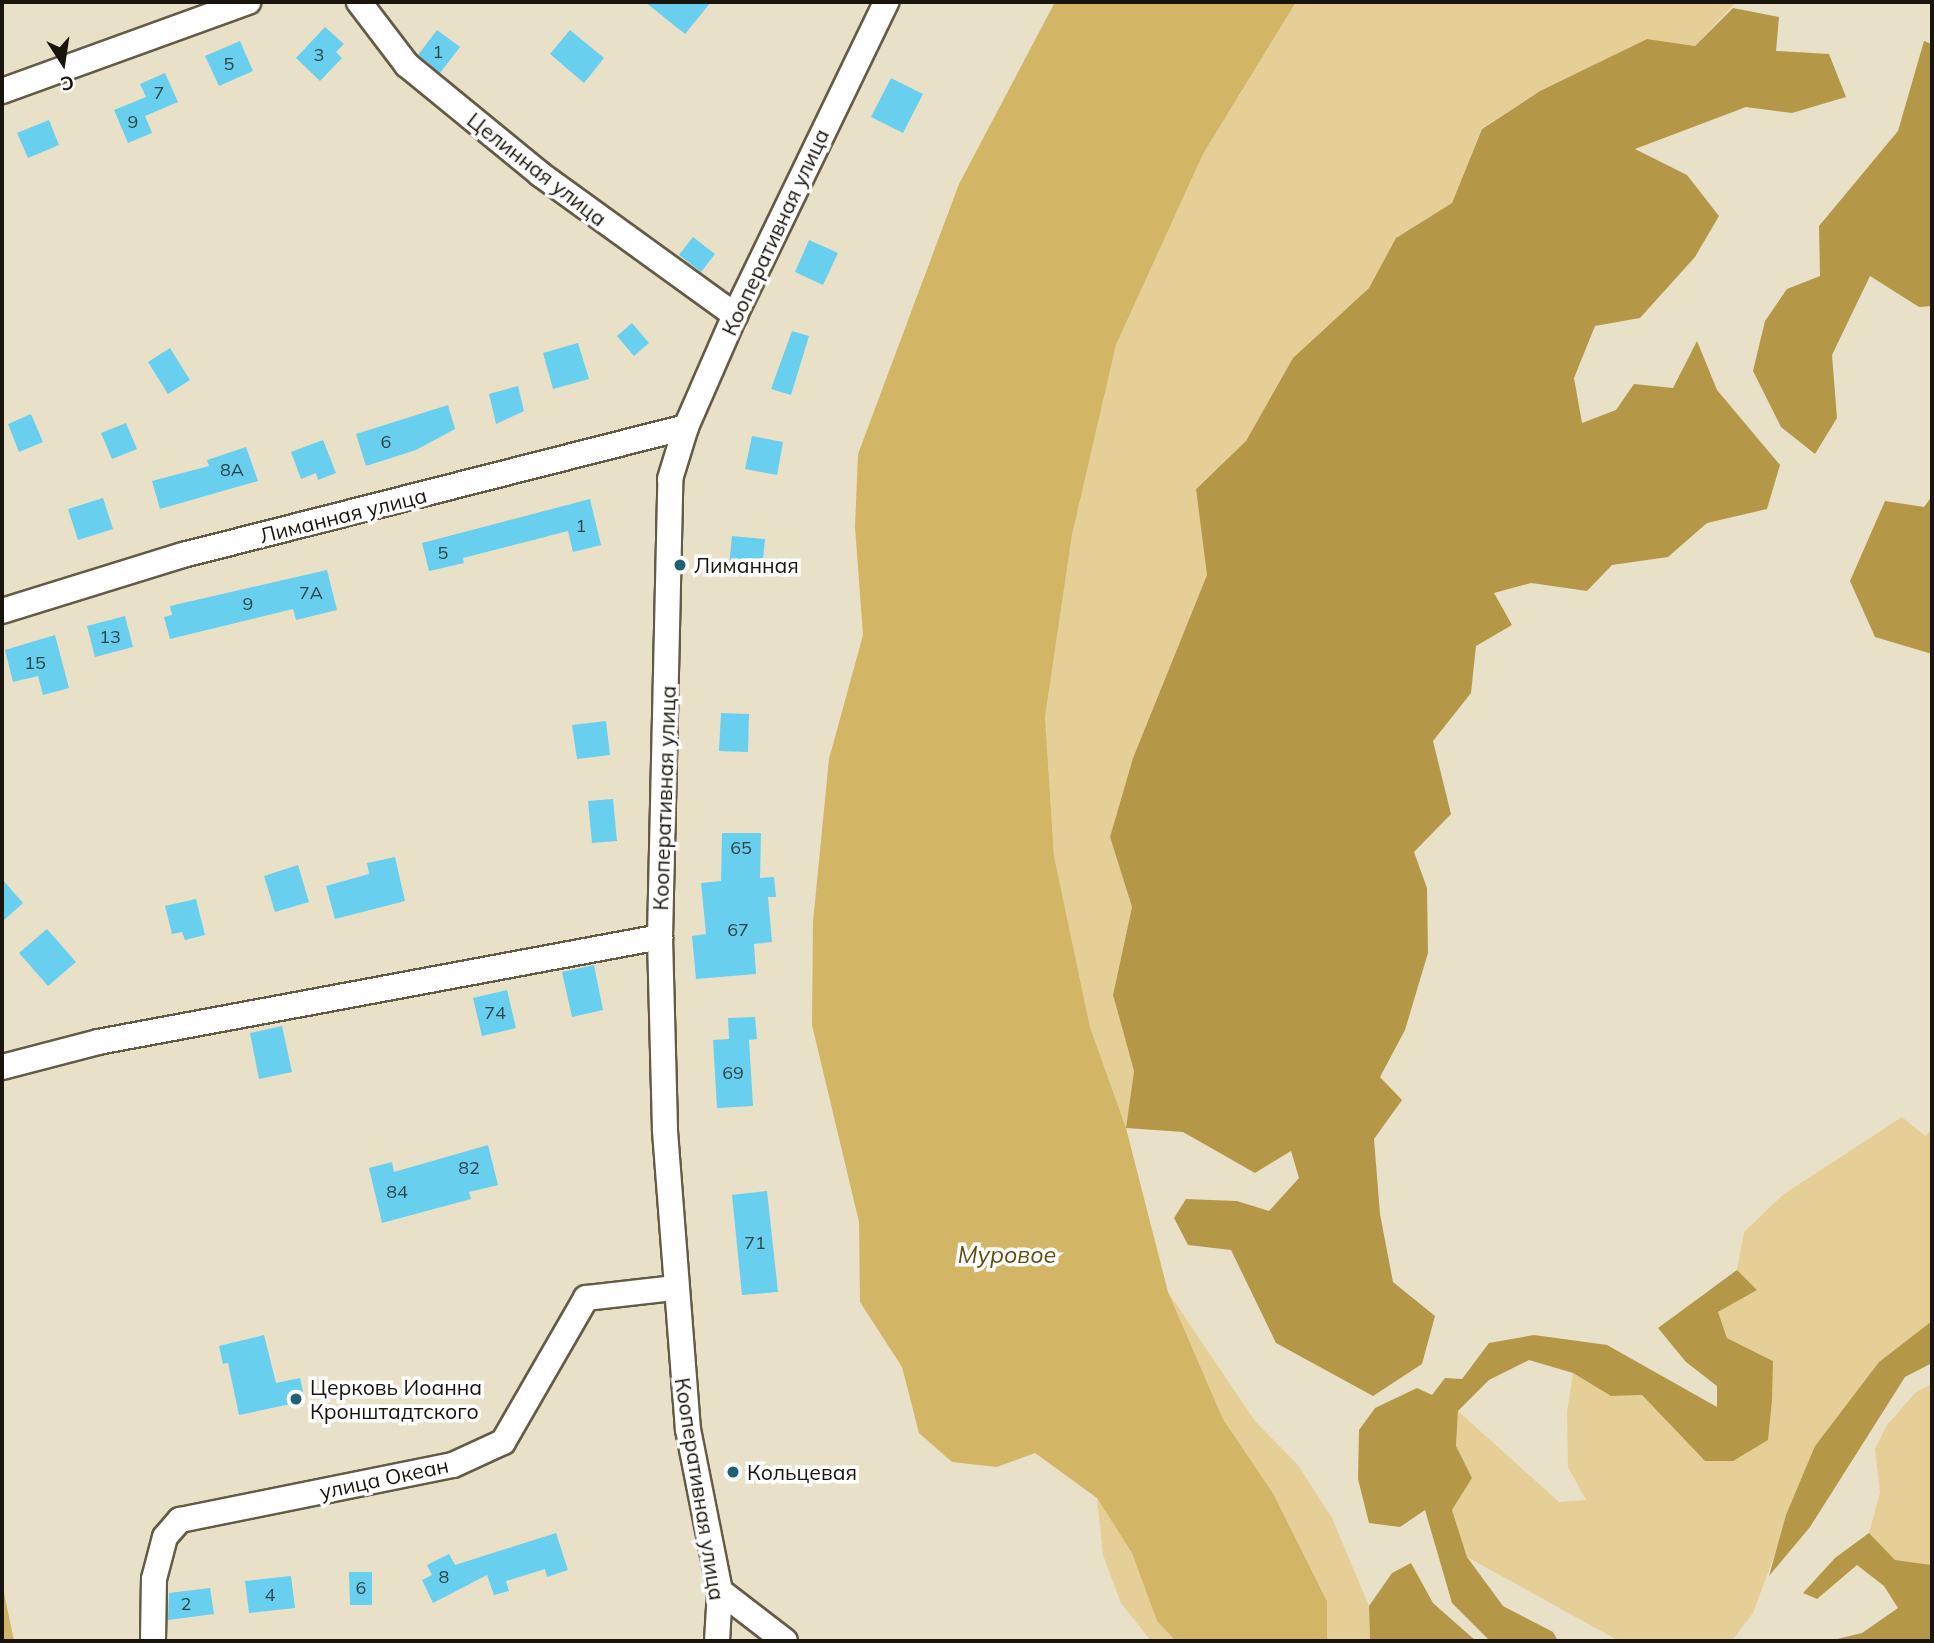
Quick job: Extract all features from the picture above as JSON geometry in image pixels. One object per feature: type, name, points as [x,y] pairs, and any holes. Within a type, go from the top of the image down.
[{"type":"street","points":[[2,91],[248,2]]},
{"type":"street","name":"Целинная улица","points":[[359,2],[407,65],[540,174],[735,314]]},
{"type":"street","name":"Кооперативная улица","points":[[718,1640],[720,1591],[688,1430],[674,1288],[660,937],[670,479],[686,427],[735,314],[886,2]]},
{"type":"street","name":"Лиманная улица","points":[[2,611],[183,555],[686,427]]},
{"type":"street","points":[[2,1067],[98,1042],[660,937]]},
{"type":"street","name":"улица Океан","points":[[153,1641],[154,1579],[165,1537],[180,1520],[453,1465],[503,1442],[586,1298],[674,1288]]},
{"type":"street","points":[[720,1591],[785,1641]]},
{"type":"shaded area","points":[[1296,2],[1736,2],[1695,46],[1647,39],[1540,91],[1482,128],[1452,203],[1396,238],[1369,288],[1293,358],[1246,441],[1196,488],[1207,575],[1133,758],[1110,837],[1132,907],[1113,995],[1134,1071],[1126,1128],[1090,1027],[1054,856],[1045,717],[1072,535],[1116,345],[1203,154]]},
{"type":"shaded area","points":[[1733,8],[1779,17],[1776,51],[1829,54],[1846,97],[1792,113],[1746,107],[1635,149],[1687,175],[1719,216],[1695,257],[1640,318],[1595,326],[1574,378],[1582,423],[1616,410],[1634,384],[1673,388],[1697,341],[1717,390],[1780,465],[1767,509],[1707,523],[1668,557],[1612,565],[1587,591],[1531,583],[1494,593],[1512,625],[1476,646],[1471,693],[1433,741],[1451,814],[1414,852],[1427,888],[1428,953],[1405,1030],[1380,1077],[1402,1100],[1374,1139],[1380,1214],[1393,1282],[1435,1316],[1422,1364],[1373,1396],[1276,1343],[1231,1250],[1188,1245],[1174,1218],[1186,1199],[1237,1201],[1269,1211],[1299,1178],[1291,1151],[1255,1173],[1183,1132],[1126,1128],[1134,1071],[1113,995],[1132,907],[1110,837],[1133,758],[1207,575],[1196,489],[1246,441],[1293,358],[1369,288],[1396,238],[1452,203],[1482,129],[1540,91],[1647,39],[1695,46]]},
{"type":"shaded area","points":[[1924,41],[1932,44],[1932,306],[1919,307],[1870,276],[1832,355],[1837,418],[1815,454],[1781,427],[1753,371],[1765,321],[1787,289],[1820,276],[1819,226],[1898,131]]},
{"type":"shaded area","points":[[1932,496],[1932,654],[1875,637],[1850,581],[1885,501],[1924,507]]},
{"type":"shaded area","points":[[1902,1117],[1925,1136],[1932,1130],[1932,1321],[1879,1362],[1815,1446],[1753,1613],[1732,1641],[1619,1641],[1467,1557],[1452,1510],[1472,1478],[1456,1446],[1458,1411],[1559,1502],[1586,1500],[1568,1467],[1567,1412],[1573,1373],[1611,1396],[1642,1395],[1705,1461],[1773,1361],[1727,1338],[1718,1312],[1757,1290],[1737,1270],[1744,1232],[1784,1194]]},
{"type":"shaded area","points":[[1737,1270],[1757,1290],[1718,1312],[1727,1338],[1773,1361],[1768,1440],[1733,1461],[1705,1461],[1642,1395],[1611,1396],[1573,1373],[1529,1360],[1489,1380],[1458,1411],[1456,1446],[1472,1478],[1452,1510],[1467,1557],[1503,1606],[1553,1632],[1558,1641],[1490,1641],[1452,1603],[1425,1510],[1400,1527],[1369,1523],[1358,1479],[1359,1430],[1375,1408],[1417,1388],[1432,1395],[1445,1378],[1462,1379],[1489,1343],[1534,1335],[1607,1345],[1717,1407],[1717,1386],[1686,1362],[1658,1328]]},
{"type":"shaded area","points":[[1168,1292],[1255,1421],[1298,1465],[1332,1518],[1369,1606],[1370,1641],[1327,1641],[1327,1600],[1274,1495],[1223,1419]]},
{"type":"shaded area","points":[[1932,1321],[1932,1363],[1905,1377],[1810,1527],[1769,1576],[1786,1515],[1815,1446],[1879,1362]]},
{"type":"shaded area","points":[[1932,1384],[1932,1565],[1894,1560],[1869,1533],[1880,1493],[1875,1449],[1887,1425],[1916,1392]]},
{"type":"shaded area","points":[[1097,1498],[1132,1553],[1157,1621],[1176,1641],[1151,1641],[1121,1603],[1103,1555]]},
{"type":"shaded area","points":[[1869,1533],[1895,1560],[1932,1565],[1932,1641],[1829,1641],[1862,1633],[1898,1608],[1884,1586],[1857,1565],[1817,1599],[1803,1593],[1835,1558]]},
{"type":"shaded area","points":[[1411,1563],[1433,1603],[1476,1641],[1370,1641],[1369,1606],[1392,1573]]},
{"type":"water","name":"Муровое","points":[[1055,2],[1296,2],[1203,154],[1116,345],[1072,535],[1045,717],[1054,856],[1090,1027],[1126,1128],[1168,1292],[1223,1419],[1274,1495],[1327,1601],[1327,1641],[1176,1641],[1157,1621],[1132,1553],[1097,1498],[1035,1453],[997,1467],[952,1462],[919,1433],[902,1367],[860,1302],[859,1222],[812,1025],[813,922],[829,759],[863,635],[855,527],[858,454],[959,184]]},
{"type":"water","points":[[2,1583],[14,1641],[2,1641]]},
{"type":"building","points":[[645,2],[711,2],[685,34]]},
{"type":"building","points":[[325,27],[344,44],[336,52],[342,58],[320,81],[296,58]]},
{"type":"building","points":[[437,30],[460,47],[440,73],[418,55]]},
{"type":"building","points":[[570,30],[604,58],[584,83],[550,54]]},
{"type":"building","points":[[240,41],[253,71],[219,86],[205,56]]},
{"type":"building","points":[[165,73],[178,102],[145,116],[152,133],[128,143],[114,110],[146,97],[140,84]]},
{"type":"building","points":[[891,78],[923,94],[903,133],[871,117]]},
{"type":"building","points":[[49,120],[59,145],[28,158],[17,133]]},
{"type":"building","points":[[693,237],[715,254],[701,272],[679,255]]},
{"type":"building","points":[[809,240],[838,253],[823,285],[795,272]]},
{"type":"building","points":[[632,323],[649,343],[634,356],[617,336]]},
{"type":"building","points":[[792,331],[809,336],[791,395],[771,389]]},
{"type":"building","points":[[578,343],[589,379],[553,389],[543,353]]},
{"type":"building","points":[[170,348],[190,380],[168,394],[148,362]]},
{"type":"building","points":[[518,386],[524,411],[496,424],[489,394]]},
{"type":"building","points":[[448,405],[455,429],[416,450],[366,466],[356,434]]},
{"type":"building","points":[[31,414],[43,442],[19,452],[8,424]]},
{"type":"building","points":[[126,423],[137,449],[112,459],[101,433]]},
{"type":"building","points":[[752,436],[783,442],[777,475],[745,469]]},
{"type":"building","points":[[323,440],[336,473],[318,480],[316,473],[301,479],[291,452]]},
{"type":"building","points":[[246,447],[258,481],[160,509],[152,481],[209,466],[207,460]]},
{"type":"building","points":[[103,498],[113,529],[78,540],[68,509]]},
{"type":"building","points":[[590,499],[601,545],[573,552],[568,531],[463,558],[464,563],[429,571],[422,543]]},
{"type":"building","points":[[732,536],[765,539],[762,569],[729,567]]},
{"type":"building","points":[[327,570],[337,610],[296,620],[293,609],[170,639],[164,617],[172,615],[170,606]]},
{"type":"building","points":[[125,616],[133,647],[95,657],[87,626]]},
{"type":"building","points":[[55,635],[69,688],[43,695],[38,676],[13,682],[5,650]]},
{"type":"building","points":[[721,713],[749,714],[748,752],[719,751]]},
{"type":"building","points":[[606,721],[610,755],[577,759],[572,725]]},
{"type":"building","points":[[613,799],[617,841],[592,843],[588,801]]},
{"type":"building","points":[[722,833],[761,833],[760,878],[774,877],[776,897],[768,897],[772,942],[754,944],[756,974],[696,979],[692,936],[706,934],[701,883],[721,881]]},
{"type":"building","points":[[395,857],[405,901],[335,919],[326,886],[369,874],[367,863]]},
{"type":"building","points":[[298,865],[309,902],[275,912],[264,876]]},
{"type":"building","points":[[2,879],[23,903],[2,922]]},
{"type":"building","points":[[196,899],[205,935],[185,940],[182,932],[172,934],[165,906]]},
{"type":"building","points":[[47,929],[76,962],[48,986],[19,953]]},
{"type":"building","points":[[594,965],[603,1010],[572,1017],[562,972]]},
{"type":"building","points":[[507,990],[516,1028],[482,1036],[473,998]]},
{"type":"building","points":[[755,1017],[757,1039],[749,1040],[753,1106],[717,1108],[713,1040],[729,1039],[728,1018]]},
{"type":"building","points":[[282,1026],[292,1072],[259,1079],[250,1033]]},
{"type":"building","points":[[488,1145],[498,1185],[469,1192],[471,1199],[382,1223],[369,1168],[392,1162],[394,1172]]},
{"type":"building","points":[[767,1191],[778,1292],[742,1295],[732,1195]]},
{"type":"building","points":[[264,1335],[276,1383],[300,1378],[305,1401],[239,1415],[228,1363],[223,1364],[219,1346]]},
{"type":"building","points":[[556,1533],[568,1570],[547,1577],[545,1569],[506,1581],[509,1591],[494,1595],[487,1575],[433,1603],[422,1580],[432,1575],[427,1565],[449,1554],[455,1565]]},
{"type":"building","points":[[349,1572],[372,1572],[372,1605],[350,1605]]},
{"type":"building","points":[[291,1576],[295,1608],[249,1613],[245,1581]]},
{"type":"building","points":[[210,1588],[214,1614],[168,1620],[169,1593]]},
{"type":"place","name":"Лиманная","points":[[680,565]]},
{"type":"place","name":"Церковь Иоанна Кронштадтского","points":[[296,1399]]},
{"type":"place","name":"Кольцевая","points":[[733,1472]]}]
